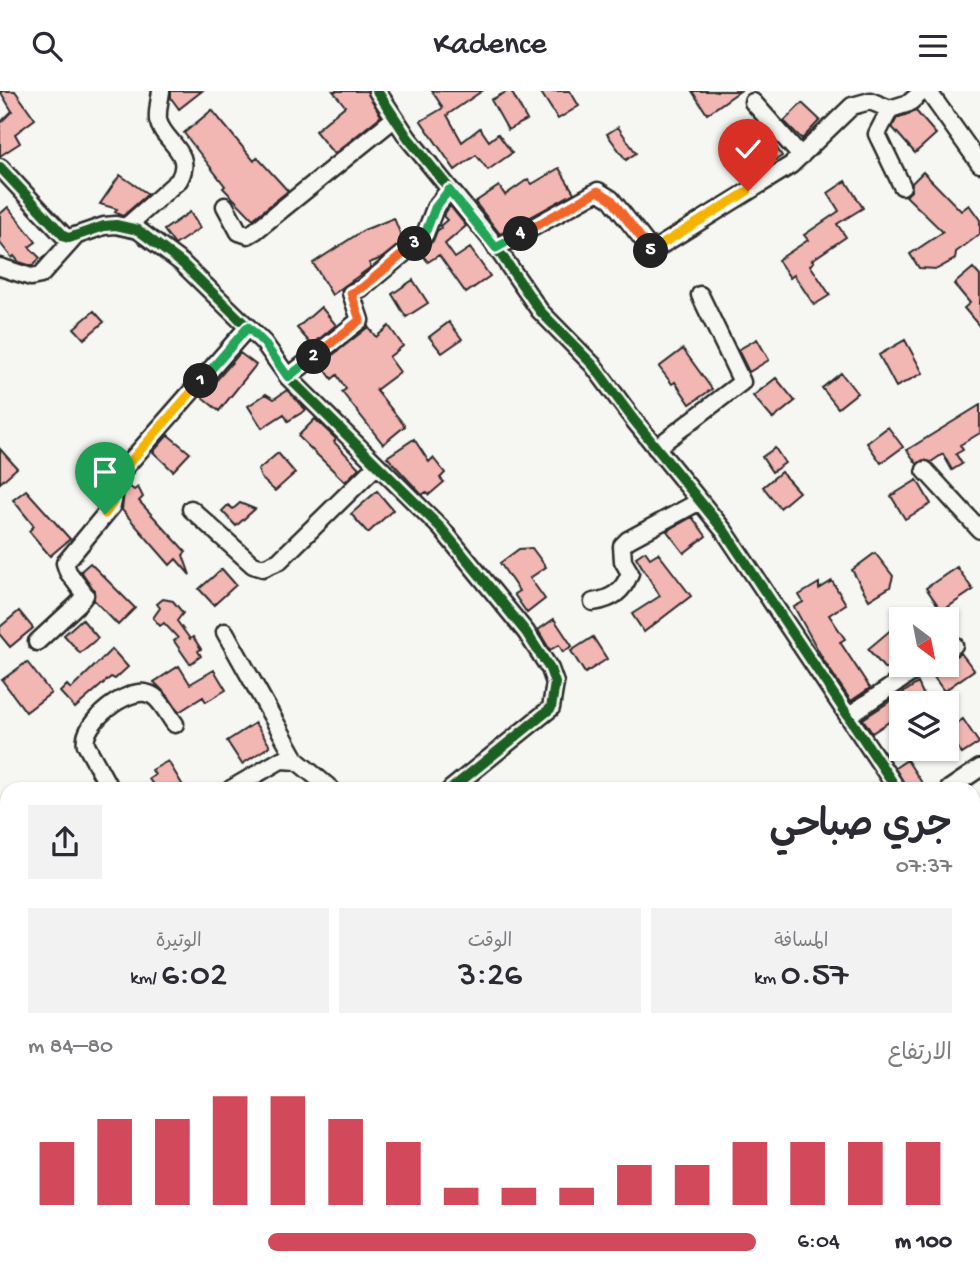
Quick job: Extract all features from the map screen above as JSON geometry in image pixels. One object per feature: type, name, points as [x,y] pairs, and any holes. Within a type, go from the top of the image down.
[{"type":"street","points":[[127,226],[183,173],[181,155],[158,121],[161,91]]},
{"type":"street","points":[[496,248],[598,191],[611,199],[652,251],[791,165],[859,102],[870,101],[890,109],[909,103],[926,91],[980,164]]},
{"type":"street","points":[[384,93],[395,118],[496,248],[540,311],[593,365],[725,532],[892,782]]},
{"type":"street","points":[[753,102],[801,156]]},
{"type":"street","points":[[890,109],[877,134],[902,186]]},
{"type":"street","points":[[225,207],[239,232],[247,235],[255,231],[395,118]]},
{"type":"street","points":[[0,167],[60,234],[69,238],[104,226],[127,226],[182,263],[264,343],[288,377],[441,528],[526,632],[550,669],[555,684],[551,708],[460,782]]},
{"type":"street","points":[[288,377],[360,320],[351,293],[362,288],[419,241],[425,234],[435,208],[449,190]]},
{"type":"street","points":[[0,267],[31,277],[41,275],[76,236]]},
{"type":"street","points":[[656,448],[742,382],[700,295]]},
{"type":"street","points":[[37,642],[85,595],[68,572],[65,563],[112,506],[114,480],[248,327]]},
{"type":"street","points":[[191,509],[253,565],[263,568],[279,561],[376,466]]},
{"type":"street","points":[[925,470],[980,530]]},
{"type":"street","points":[[593,602],[619,594],[625,586],[630,573],[623,561],[622,546],[628,540],[700,501]]},
{"type":"street","points":[[225,632],[297,761],[322,782]]},
{"type":"street","points":[[848,716],[905,677]]},
{"type":"street","points":[[106,782],[84,737],[90,724],[108,708],[140,693],[149,694],[156,698],[175,724]]},
{"type":"street","points":[[243,782],[281,760],[297,761]]},
{"type":"street","points":[[959,782],[980,768]]},
{"type":"building","points":[[0,91],[15,91],[35,119],[15,134],[20,143],[0,156],[0,123],[12,111]]},
{"type":"building","points":[[171,91],[202,91],[179,109],[171,98]]},
{"type":"building","points":[[333,91],[367,91],[381,116],[334,154],[315,131],[345,106]]},
{"type":"building","points":[[432,91],[482,91],[447,115],[462,142],[480,128],[489,141],[498,134],[512,153],[488,170],[476,155],[455,170],[421,121],[443,108]]},
{"type":"building","points":[[511,91],[527,120],[508,130],[491,100]]},
{"type":"building","points":[[540,91],[570,91],[579,106],[558,119]]},
{"type":"building","points":[[692,91],[740,91],[707,114]]},
{"type":"building","points":[[802,103],[820,120],[802,139],[784,121]]},
{"type":"building","points":[[212,110],[254,161],[257,157],[288,191],[253,219],[223,188],[225,186],[184,133]]},
{"type":"building","points":[[916,111],[936,134],[915,153],[892,127],[897,118]]},
{"type":"building","points":[[618,127],[636,153],[626,160],[607,134]]},
{"type":"building","points":[[768,135],[782,156],[760,170],[746,150]]},
{"type":"building","points":[[559,168],[574,193],[500,234],[475,202],[499,186],[505,195],[528,179],[532,184]]},
{"type":"building","points":[[923,172],[961,211],[969,205],[980,220],[980,234],[956,252],[955,259],[937,269],[919,268],[910,254],[943,232],[906,196],[911,191],[912,183]]},
{"type":"building","points":[[120,175],[148,194],[123,216],[115,212],[117,209],[100,204]]},
{"type":"building","points":[[846,181],[863,208],[837,224],[846,237],[812,260],[814,262],[810,265],[830,295],[814,305],[794,275],[790,278],[778,260],[808,240],[804,235],[839,211],[828,193]]},
{"type":"building","points":[[450,206],[466,226],[445,244],[455,258],[470,248],[490,276],[466,293],[439,255],[428,262],[421,253],[447,220],[443,216]]},
{"type":"building","points":[[8,207],[36,242],[29,247],[40,258],[32,266],[19,262],[14,256],[12,258],[0,243],[0,214]]},
{"type":"building","points":[[190,212],[200,228],[175,245],[164,230]]},
{"type":"building","points":[[394,218],[403,241],[382,258],[369,263],[371,267],[332,295],[313,263],[364,230]]},
{"type":"building","points":[[973,268],[980,276],[980,327],[964,308],[970,303],[954,284]]},
{"type":"building","points":[[413,280],[428,303],[406,317],[392,294]]},
{"type":"building","points":[[321,307],[336,325],[312,345],[297,328]]},
{"type":"building","points":[[94,311],[104,322],[84,339],[74,328]]},
{"type":"building","points":[[449,322],[462,339],[442,353],[429,337]]},
{"type":"building","points":[[389,326],[403,346],[389,357],[400,372],[376,390],[405,426],[383,444],[342,392],[346,389],[337,375],[332,379],[324,368],[324,362],[368,327],[376,337]]},
{"type":"building","points":[[757,339],[769,360],[749,372],[738,350]]},
{"type":"building","points":[[905,340],[923,373],[896,387],[879,355]]},
{"type":"building","points":[[683,349],[712,389],[690,404],[675,382],[672,384],[659,367]]},
{"type":"building","points":[[240,353],[256,365],[219,411],[202,397]]},
{"type":"building","points":[[841,373],[857,393],[838,408],[822,388]]},
{"type":"building","points":[[776,378],[795,401],[773,419],[753,396]]},
{"type":"building","points":[[287,390],[306,410],[288,421],[284,414],[262,428],[248,406],[266,394],[274,399]]},
{"type":"building","points":[[980,405],[980,433],[960,445],[963,450],[956,454],[962,464],[952,470],[943,454],[931,462],[923,460],[917,464],[907,450]]},
{"type":"building","points":[[315,419],[336,439],[334,442],[359,468],[345,482],[298,436]]},
{"type":"building","points":[[888,427],[903,447],[881,463],[867,443]]},
{"type":"building","points":[[168,435],[190,453],[173,471],[153,452]]},
{"type":"building","points":[[414,439],[429,462],[433,458],[445,473],[440,478],[444,482],[429,495],[426,492],[422,495],[387,457]]},
{"type":"building","points":[[775,448],[785,463],[772,472],[762,457]]},
{"type":"building","points":[[0,449],[17,468],[0,483]]},
{"type":"building","points":[[278,453],[295,473],[275,491],[261,478],[258,470]]},
{"type":"building","points":[[781,472],[799,492],[780,508],[763,487]]},
{"type":"building","points":[[917,480],[931,504],[905,519],[891,496]]},
{"type":"building","points":[[125,483],[134,490],[138,487],[143,497],[139,501],[186,552],[183,555],[190,575],[176,559],[170,565],[122,510]]},
{"type":"building","points":[[26,490],[70,539],[50,556],[29,531],[34,526],[13,500]]},
{"type":"building","points":[[377,491],[393,510],[368,533],[351,514]]},
{"type":"building","points":[[240,503],[255,509],[236,526],[222,511],[228,505],[233,509]]},
{"type":"building","points":[[692,517],[706,536],[684,553],[667,531]]},
{"type":"building","points":[[532,548],[546,567],[530,578],[545,599],[527,613],[514,594],[519,591],[500,563],[519,549]]},
{"type":"building","points":[[645,551],[650,558],[658,553],[691,596],[644,632],[632,614],[660,596],[636,557]]},
{"type":"building","points":[[875,553],[893,576],[890,587],[869,600],[852,570]]},
{"type":"building","points":[[90,563],[135,608],[118,625],[94,600],[94,590],[81,571]]},
{"type":"building","points":[[957,567],[973,590],[948,607],[939,607],[926,588]]},
{"type":"building","points":[[222,569],[236,585],[214,605],[199,589]]},
{"type":"building","points":[[832,581],[846,604],[829,615],[845,639],[840,642],[870,688],[851,701],[824,661],[794,607],[803,602],[799,595],[819,583],[819,589]]},
{"type":"building","points":[[163,599],[173,601],[183,613],[177,621],[201,649],[198,651],[201,656],[190,664],[174,641],[178,638],[164,623],[160,626],[153,618],[160,608],[157,604]]},
{"type":"building","points":[[19,611],[33,628],[10,647],[0,635],[0,627]]},
{"type":"building","points":[[82,619],[98,638],[80,653],[64,635]]},
{"type":"building","points":[[554,619],[572,646],[563,652],[559,645],[550,650],[538,630]]},
{"type":"building","points":[[889,631],[889,666],[885,669],[868,649]]},
{"type":"building","points":[[593,637],[607,659],[585,673],[571,651]]},
{"type":"building","points":[[112,649],[128,667],[115,679],[111,677],[75,708],[60,692],[67,685],[71,689]]},
{"type":"building","points":[[961,653],[974,670],[944,691],[934,677],[959,677]]},
{"type":"building","points":[[27,662],[51,693],[26,712],[2,680]]},
{"type":"building","points":[[179,666],[190,684],[214,670],[226,690],[206,702],[203,697],[179,712],[154,682]]},
{"type":"building","points":[[918,683],[922,691],[906,691]]},
{"type":"building","points":[[889,702],[889,722],[872,733],[863,719]]},
{"type":"building","points":[[963,719],[979,743],[962,754],[959,749],[959,722]]},
{"type":"building","points":[[255,723],[270,746],[242,764],[227,741]]},
{"type":"building","points":[[168,761],[181,782],[151,782],[149,779],[155,775],[152,770]]},
{"type":"building","points":[[908,761],[921,782],[903,782],[895,768]]},
{"type":"cycle path","points":[[377,91],[408,138],[489,237],[540,311],[593,365],[633,419],[725,532],[892,782]]},
{"type":"cycle path","points":[[0,167],[65,237],[116,225],[138,230],[182,263],[264,343],[288,377],[441,528],[526,632],[550,669],[555,683],[551,708],[460,782]]},
{"type":"route","points":[[105,514],[114,501],[114,480],[248,327],[264,343],[288,377],[360,320],[351,293],[362,288],[419,241],[425,234],[435,208],[449,190],[496,248],[598,191],[611,199],[646,247],[652,251],[748,191]]}]
